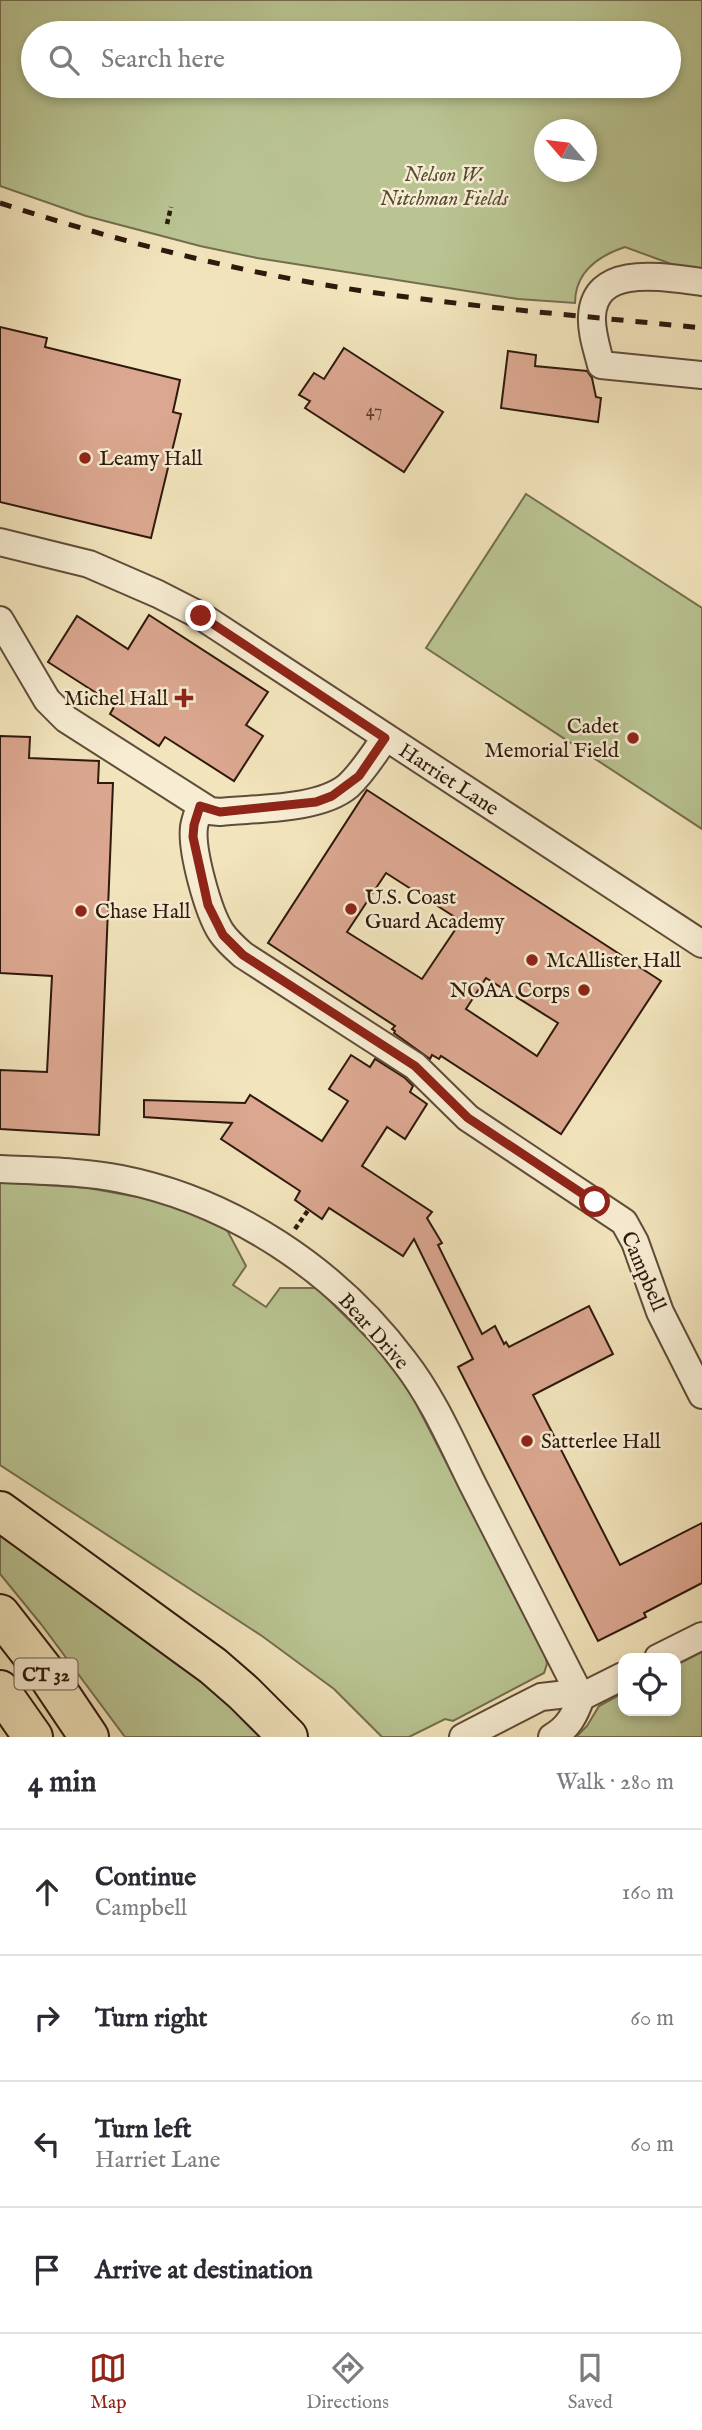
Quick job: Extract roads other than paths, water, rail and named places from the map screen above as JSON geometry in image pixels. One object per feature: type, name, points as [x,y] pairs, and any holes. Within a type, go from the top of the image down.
[{"type":"highway","points":[[0,1511],[213,1666],[288,1737]]},
{"type":"highway","name":"CT 32","points":[[0,1614],[46,1673],[89,1737]]},
{"type":"highway","name":"CT 32","points":[[0,1690],[33,1737]]},
{"type":"street","points":[[702,282],[657,276],[620,280],[609,285],[599,295],[592,317],[601,365],[702,375]]},
{"type":"street","name":"Harriet Lane","points":[[0,542],[89,564],[158,594],[224,630],[702,944]]},
{"type":"street","points":[[0,620],[55,709],[200,806],[220,812],[316,802],[332,796],[359,776],[385,738]]},
{"type":"street","name":"Campbell","points":[[200,806],[194,825],[195,849],[208,905],[216,925],[230,944],[415,1066],[468,1118],[624,1222],[635,1242],[660,1312],[702,1395]]},
{"type":"street","name":"Bear Drive","points":[[0,1169],[79,1173],[120,1179],[188,1199],[223,1213],[283,1248],[324,1278],[355,1306],[384,1336],[423,1387],[581,1697]]},
{"type":"street","points":[[668,1653],[702,1636]]},
{"type":"street","points":[[463,1737],[495,1730],[541,1697],[567,1694],[581,1697],[618,1678]]},
{"type":"street","points":[[552,1737],[571,1721],[581,1697]]},
{"type":"railway","points":[[0,203],[151,247],[304,281],[444,302],[702,328]]},
{"type":"place","name":"Leamy Hall","points":[[85,458]]},
{"type":"place","name":"Michel Hall","points":[[184,698]]},
{"type":"place","name":"Cadet Memorial Field","points":[[633,738]]},
{"type":"place","name":"U.S. Coast Guard Academy","points":[[351,909]]},
{"type":"place","name":"Chase Hall","points":[[81,911]]},
{"type":"place","name":"McAllister Hall","points":[[532,960]]},
{"type":"place","name":"NOAA Corps","points":[[584,990]]},
{"type":"place","name":"Satterlee Hall","points":[[527,1441]]},
{"type":"park label","name":"Nelson W. Nitchman Fields","points":[[444,186]]}]
